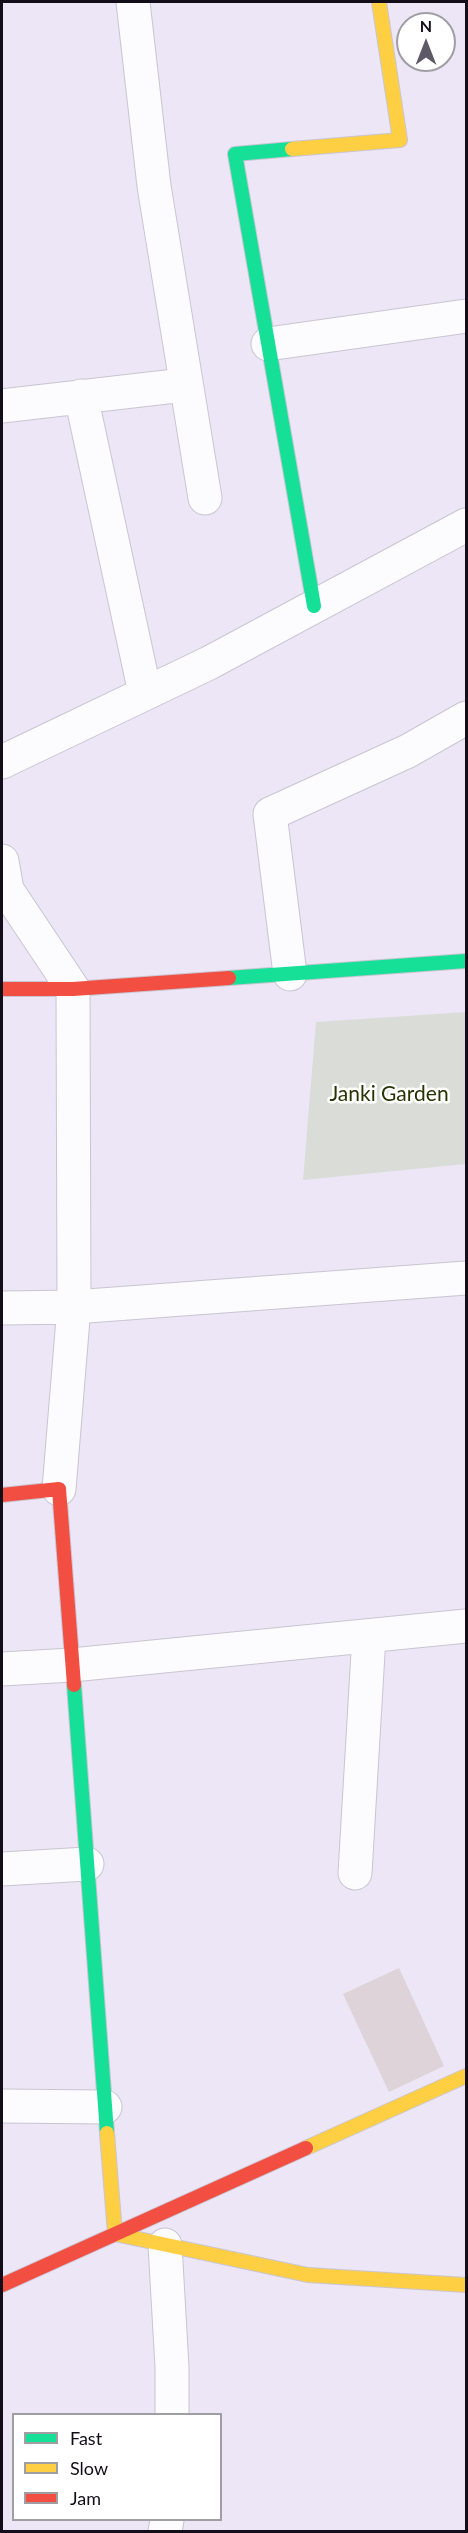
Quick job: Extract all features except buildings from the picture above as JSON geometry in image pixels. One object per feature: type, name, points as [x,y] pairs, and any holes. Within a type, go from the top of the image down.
[{"type":"street","points":[[133,2],[154,186],[205,498]]},
{"type":"street","points":[[314,606],[235,154],[400,140],[379,2]]},
{"type":"street","points":[[268,344],[466,316]]},
{"type":"street","points":[[2,406],[184,385],[186,382]]},
{"type":"street","points":[[81,396],[145,693]]},
{"type":"street","points":[[2,762],[209,663],[466,525]]},
{"type":"street","points":[[290,974],[270,814],[408,751],[466,718]]},
{"type":"street","points":[[2,861],[8,890],[73,989],[74,1307],[59,1489],[115,2234]]},
{"type":"street","points":[[2,989],[73,989],[466,961]]},
{"type":"street","points":[[2,1308],[74,1307],[466,1278]]},
{"type":"street","points":[[2,1496],[59,1489]]},
{"type":"street","points":[[2,1669],[72,1665],[466,1626]]},
{"type":"street","points":[[355,1872],[369,1636]]},
{"type":"street","points":[[2,1869],[87,1864]]},
{"type":"street","points":[[2,2285],[466,2076]]},
{"type":"street","points":[[2,2106],[105,2107]]},
{"type":"street","points":[[115,2234],[308,2275],[466,2285]]},
{"type":"street","points":[[165,2245],[172,2367],[172,2413]]},
{"type":"green space","name":"Janki Garden","points":[[466,1012],[466,1164],[303,1180],[316,1022]]},
{"type":"traffic: fast","points":[[292,149],[235,154],[314,606]]},
{"type":"traffic: fast","points":[[229,978],[466,961]]},
{"type":"traffic: fast","points":[[74,1685],[107,2133]]},
{"type":"traffic: slow","points":[[292,149],[400,140],[379,2]]},
{"type":"traffic: slow","points":[[306,2148],[466,2076]]},
{"type":"traffic: slow","points":[[107,2133],[115,2234],[308,2275],[466,2285]]},
{"type":"traffic: jam","points":[[2,989],[73,989],[229,978]]},
{"type":"traffic: jam","points":[[2,1495],[59,1489],[74,1685]]},
{"type":"traffic: jam","points":[[2,2285],[306,2148]]}]
